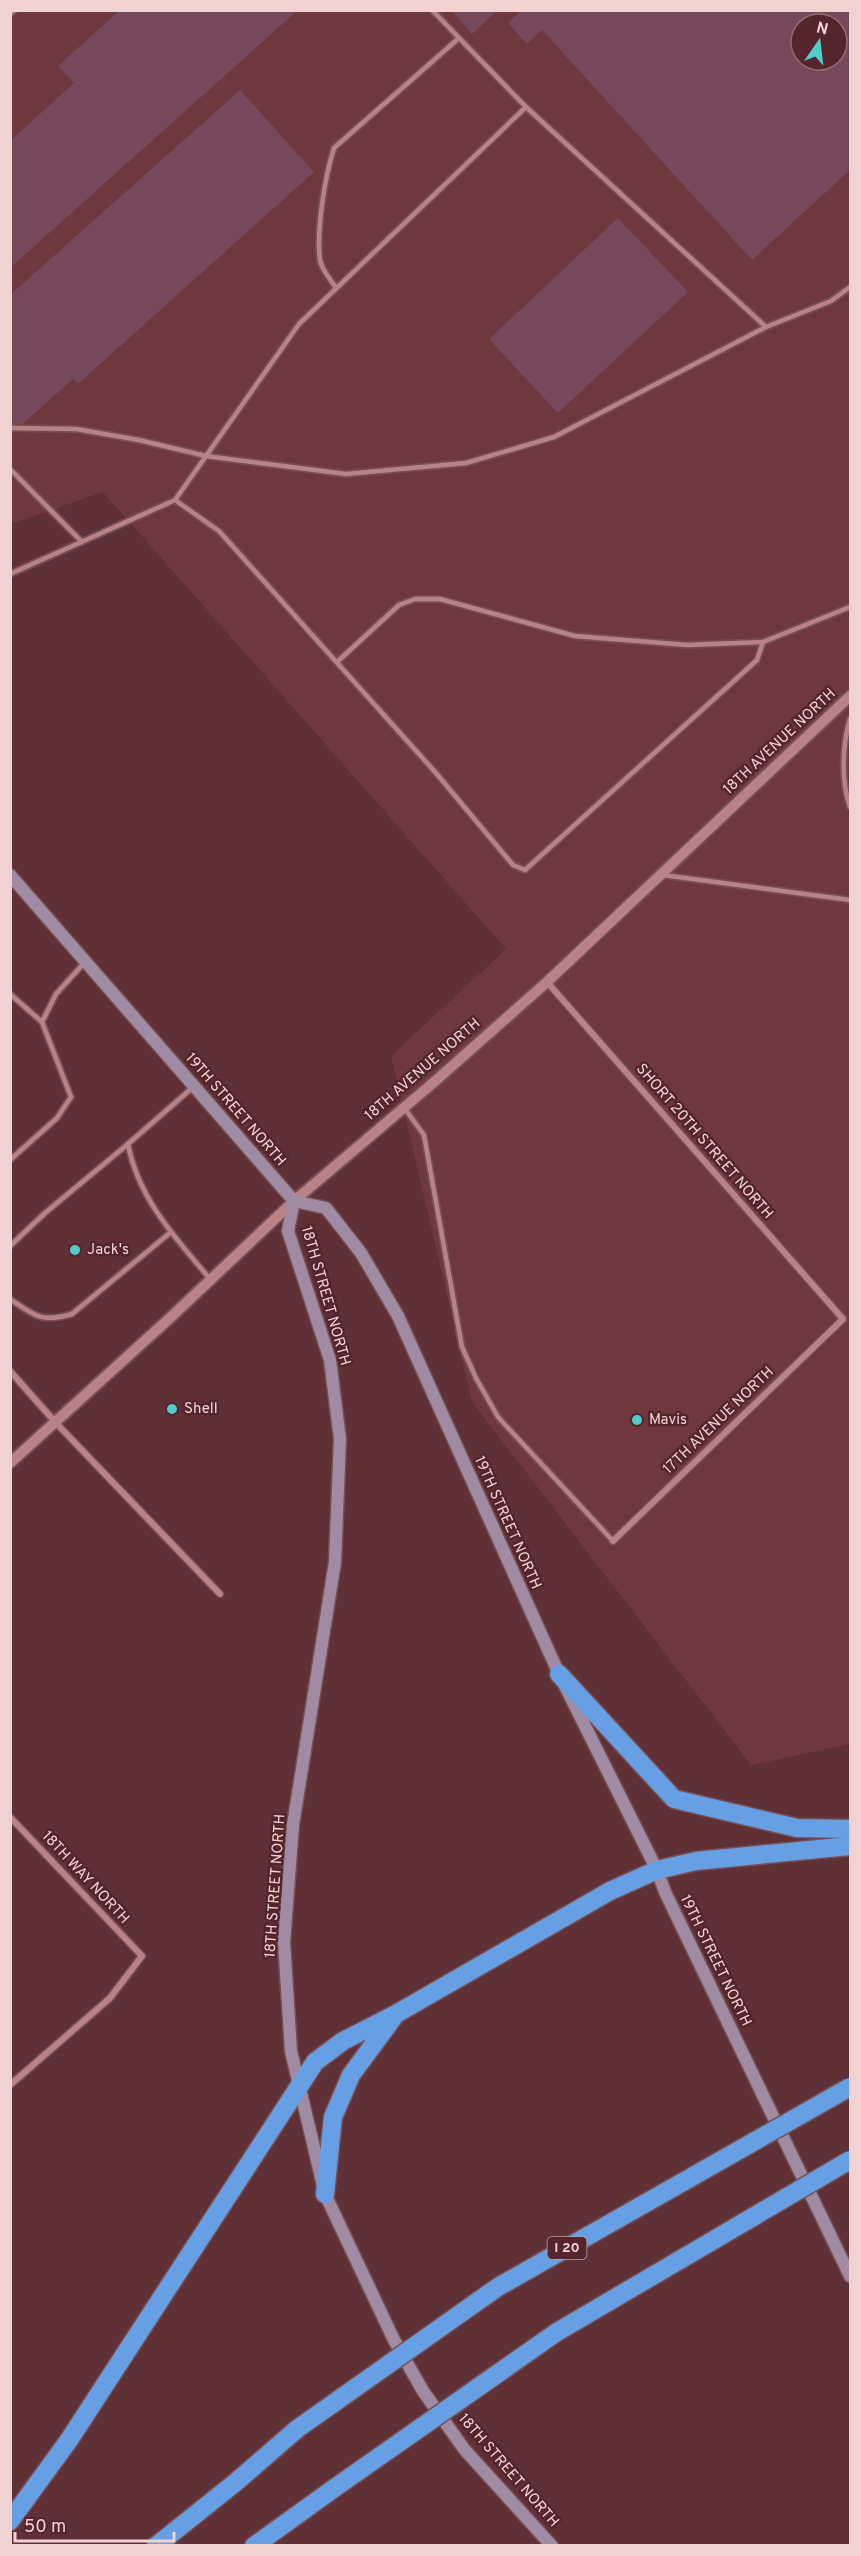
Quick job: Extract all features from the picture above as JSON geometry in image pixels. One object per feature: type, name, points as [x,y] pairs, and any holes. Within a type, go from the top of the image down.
[{"type":"highway","points":[[559,1674],[674,1799],[797,1828],[850,1829]]},
{"type":"highway","points":[[10,2521],[69,2439],[315,2062],[343,2041],[396,2014],[610,1891],[657,1870],[696,1861],[850,1846]]},
{"type":"highway","points":[[325,2194],[333,2117],[351,2075],[396,2014]]},
{"type":"highway","name":"I 20","points":[[156,2546],[229,2488],[297,2429],[498,2287],[850,2087]]},
{"type":"highway","points":[[254,2546],[557,2332],[850,2160]]},
{"type":"main road","name":"19TH STREET NORTH","points":[[10,875],[294,1201],[326,1208],[361,1253],[398,1316],[559,1674],[657,1870],[665,1892],[850,2276]]},
{"type":"main road","name":"18TH STREET NORTH","points":[[294,1201],[288,1231],[330,1360],[340,1439],[335,1562],[293,1826],[284,1942],[291,2051],[325,2194],[394,2340],[423,2391],[464,2448],[552,2546]]},
{"type":"street","name":"18TH AVENUE NORTH","points":[[10,1462],[56,1423],[294,1201],[547,982],[850,696]]},
{"type":"street","name":"SHORT 20TH STREET NORTH","points":[[547,982],[843,1319]]},
{"type":"street","name":"17TH AVENUE NORTH","points":[[613,1541],[843,1319]]},
{"type":"street","points":[[10,1371],[56,1423],[220,1594]]},
{"type":"street","name":"18TH WAY NORTH","points":[[10,1817],[142,1956],[110,1998],[10,2085]]},
{"type":"lane","points":[[10,14],[15,10]]},
{"type":"lane","points":[[432,10],[526,107],[766,327]]},
{"type":"lane","points":[[336,288],[320,262],[323,209],[329,164],[334,148],[459,38]]},
{"type":"lane","points":[[10,574],[175,500],[299,324],[526,107]]},
{"type":"lane","points":[[10,428],[76,429],[139,440],[206,456],[346,474],[466,463],[554,437],[766,327],[831,301],[850,287]]},
{"type":"lane","points":[[10,469],[82,542]]},
{"type":"lane","points":[[175,500],[219,531],[436,773],[513,865],[525,870],[757,660],[763,642]]},
{"type":"lane","points":[[336,662],[399,605],[415,598],[440,599],[575,636],[687,645],[763,642],[850,607]]},
{"type":"lane","points":[[850,719],[844,790],[850,807]]},
{"type":"lane","points":[[661,874],[850,900]]},
{"type":"lane","points":[[42,1022],[56,994],[86,961]]},
{"type":"lane","points":[[10,994],[42,1022],[71,1097],[57,1118],[10,1160]]},
{"type":"lane","points":[[10,1246],[45,1213],[194,1086]]},
{"type":"lane","points":[[404,1108],[424,1135],[462,1347],[476,1378],[498,1417],[613,1541]]},
{"type":"lane","points":[[128,1144],[132,1165],[159,1217],[211,1280]]},
{"type":"lane","points":[[10,1148],[16,1155]]},
{"type":"lane","points":[[10,1299],[37,1316],[52,1320],[72,1314],[171,1232]]},
{"type":"shaded area","points":[[10,11],[850,11],[850,1744],[751,1765],[472,1402],[391,1056],[506,949],[103,492],[11,524]]},
{"type":"building","points":[[120,10],[298,10],[10,268],[10,141],[74,83],[58,66]]},
{"type":"building","points":[[451,10],[498,10],[472,34]]},
{"type":"building","points":[[522,10],[850,10],[850,170],[752,260],[542,30],[527,44],[508,23]]},
{"type":"building","points":[[240,90],[314,172],[78,384],[73,379],[18,428],[10,420],[10,295]]},
{"type":"building","points":[[618,218],[688,292],[558,413],[489,339]]},
{"type":"place","name":"Jack's","points":[[75,1250]]},
{"type":"place","name":"Shell","points":[[172,1409]]},
{"type":"place","name":"Mavis","points":[[637,1420]]}]
